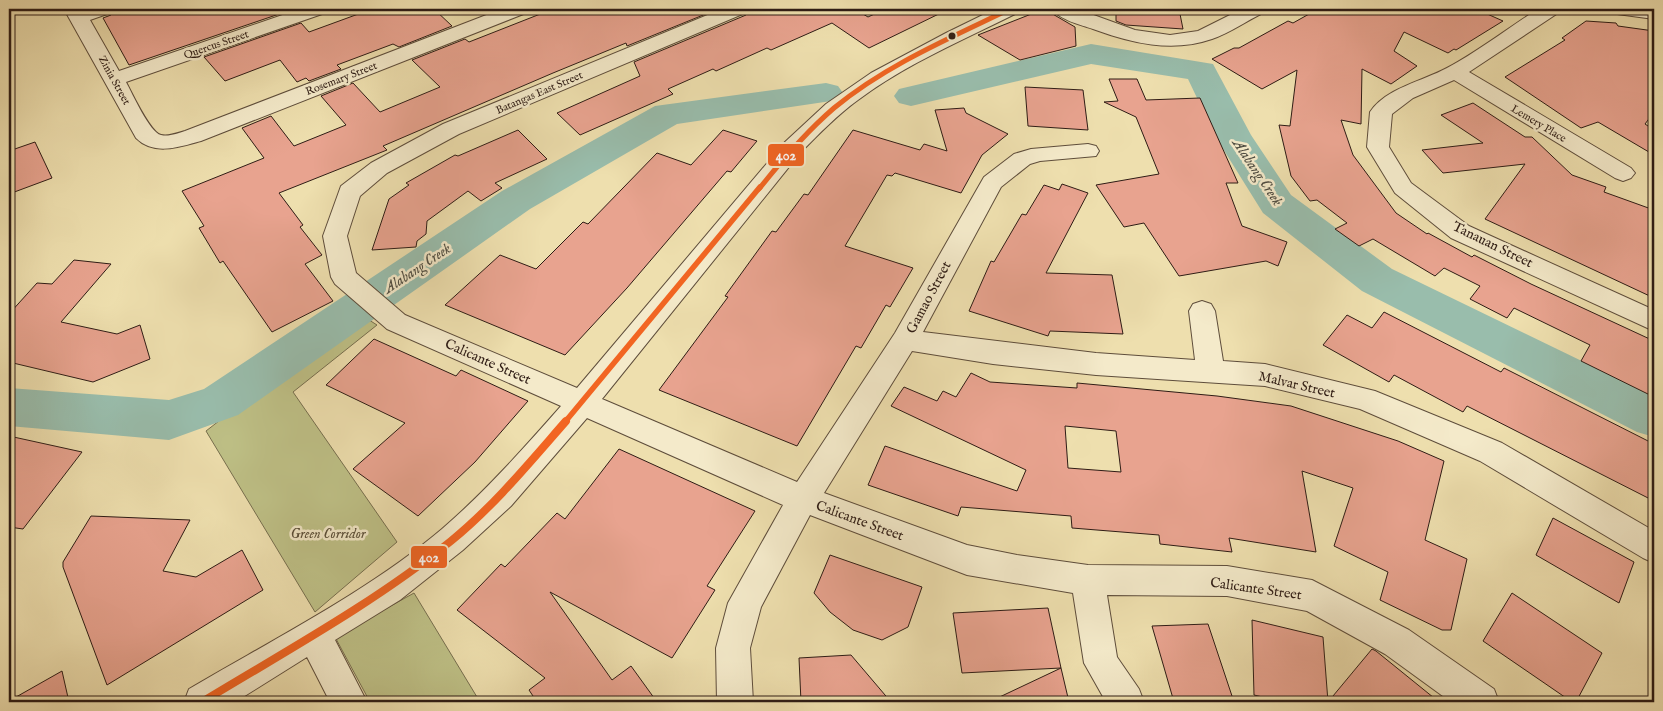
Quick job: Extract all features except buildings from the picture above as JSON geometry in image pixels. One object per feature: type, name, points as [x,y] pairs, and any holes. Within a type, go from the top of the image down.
[{"type":"street","points":[[76,13],[103,9]]},
{"type":"street","name":"Quercus Street","points":[[115,79],[318,9]]},
{"type":"street","name":"Rosemary Street","points":[[161,143],[193,136],[520,9]]},
{"type":"street","name":"Batangas East Street","points":[[349,192],[379,168],[451,129],[738,9]]},
{"type":"street","points":[[202,702],[388,589],[452,540],[500,496],[582,402],[793,147],[832,110],[858,89],[891,69],[1010,9]]},
{"type":"street","points":[[1062,9],[1087,22],[1126,34],[1171,41],[1203,36],[1256,9]]},
{"type":"street","name":"Tanauan Street","points":[[1551,9],[1455,72],[1406,94],[1381,112],[1378,147],[1403,188],[1460,232],[1654,321]]},
{"type":"street","points":[[1617,9],[1654,13]]},
{"type":"street","name":"Zinia Street","points":[[76,13],[144,133],[150,140],[161,143]]},
{"type":"street","name":"Lemery Place","points":[[1455,72],[1623,173]]},
{"type":"street","name":"Gamao Street","points":[[735,702],[733,648],[745,603],[803,499],[905,340],[971,217],[992,182],[1022,159],[1039,154],[1088,152]]},
{"type":"street","name":"Calicante Street","points":[[349,192],[335,236],[344,277],[396,322],[803,499],[967,560],[1017,570],[1088,580],[1227,581],[1312,596],[1397,642],[1480,702]]},
{"type":"street","points":[[1202,311],[1211,371]]},
{"type":"street","name":"Malvar Street","points":[[905,340],[1050,359],[1265,375],[1365,399],[1491,452],[1654,548]]},
{"type":"street","points":[[1088,580],[1101,663],[1126,702]]},
{"type":"street","points":[[314,635],[349,702]]},
{"type":"green space","name":"Green Corridor","points":[[358,313],[377,325],[293,392],[397,542],[315,612],[206,431]]},
{"type":"green space","points":[[414,593],[480,702],[370,702],[335,637]]},
{"type":"waterway","name":"Alabang Creek","points":[[911,96],[1091,54],[1201,71],[1233,136],[1277,204],[1377,280],[1654,418]]},
{"type":"waterway","name":"Alabang Creek","points":[[9,407],[169,420],[221,402],[516,200],[668,114],[826,93]]},
{"type":"transit line","name":"402","points":[[202,702],[388,589],[452,540],[500,496],[582,403],[793,147],[813,127],[842,102],[888,71],[1010,9]]}]
